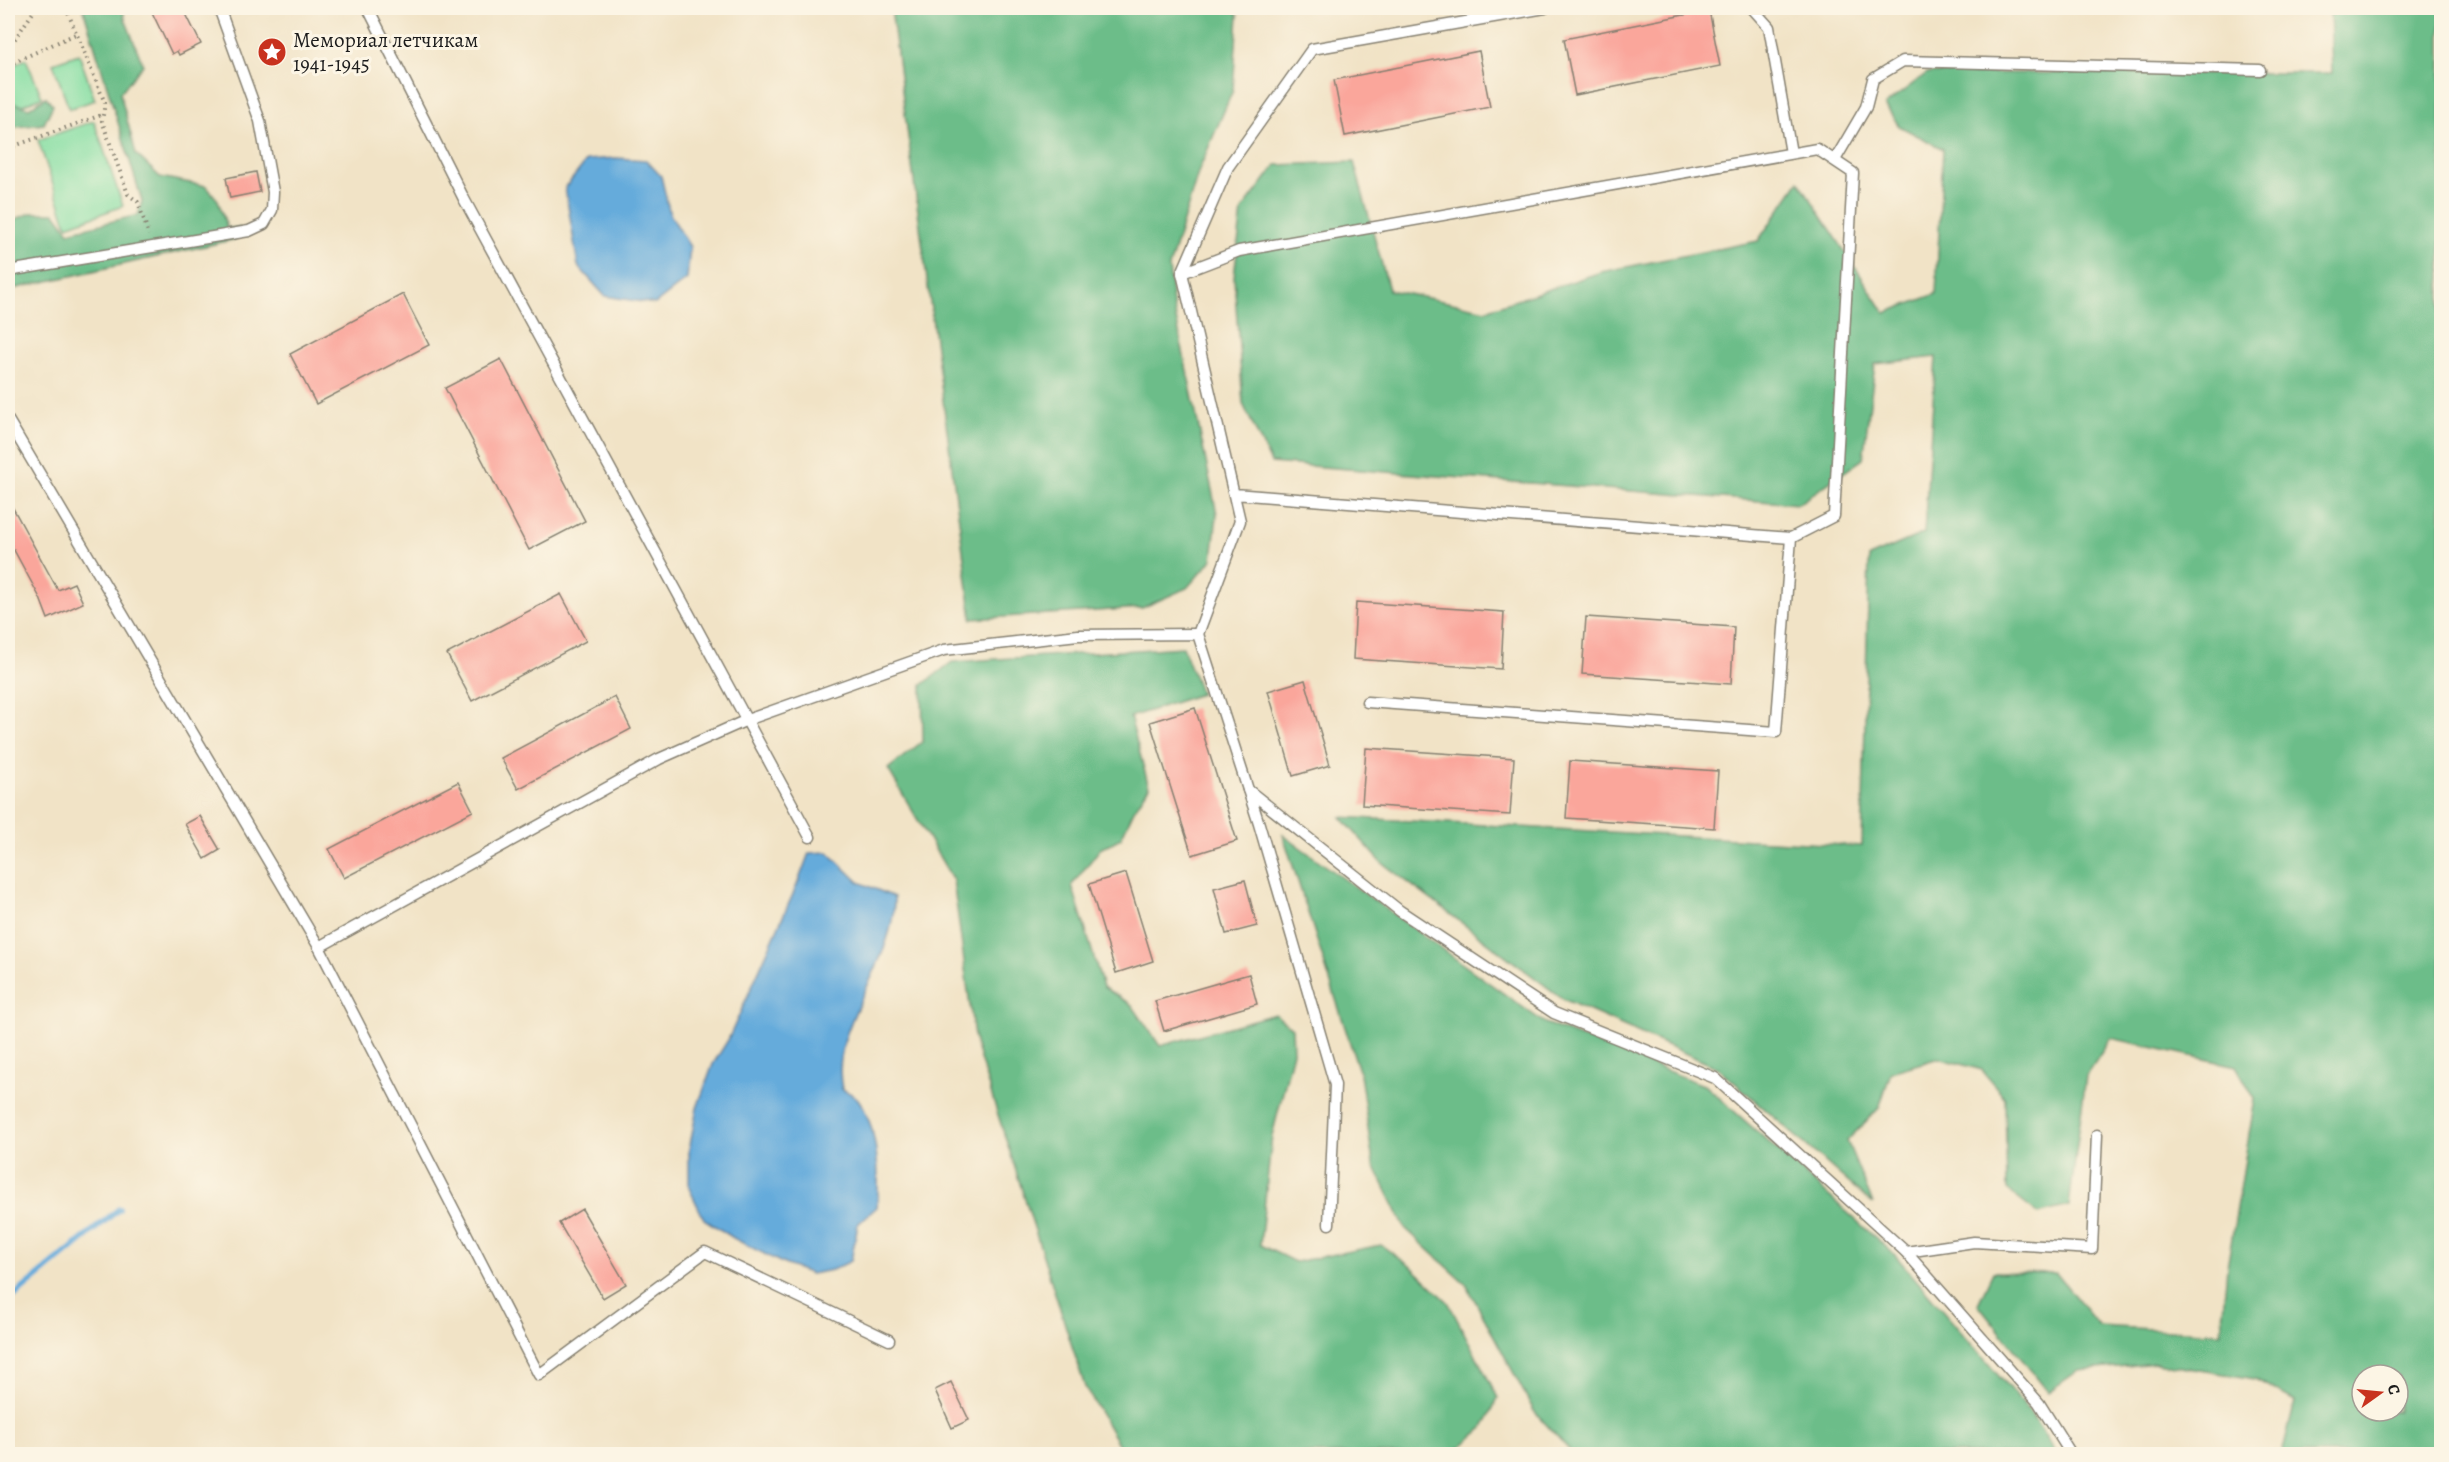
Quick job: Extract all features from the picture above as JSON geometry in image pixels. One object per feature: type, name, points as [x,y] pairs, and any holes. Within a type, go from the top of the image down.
[{"type":"lane","points":[[8,271],[249,231],[264,224],[272,210],[273,192],[260,121],[219,8]]},
{"type":"lane","points":[[368,8],[464,200],[810,837]]},
{"type":"lane","points":[[1329,1224],[1335,1085],[1248,790],[1198,634],[1240,521],[1182,273],[1228,168],[1312,49],[1545,8]]},
{"type":"lane","points":[[1752,8],[1769,27],[1791,153]]},
{"type":"lane","points":[[1835,160],[1866,107],[1873,79],[1903,61],[2260,70]]},
{"type":"lane","points":[[1182,273],[1239,252],[1817,149],[1853,173],[1834,516],[1791,538],[1234,494]]},
{"type":"lane","points":[[8,420],[318,947],[539,1375],[705,1252],[889,1340]]},
{"type":"lane","points":[[1367,702],[1776,732],[1791,538]]},
{"type":"lane","points":[[318,947],[659,759],[747,720],[944,650],[1078,635],[1198,634]]},
{"type":"lane","points":[[1248,790],[1400,911],[1554,1013],[1715,1078],[1906,1252],[2039,1403],[2071,1455]]},
{"type":"lane","points":[[1906,1252],[1974,1242],[2092,1249],[2097,1135]]},
{"type":"path","points":[[8,49],[36,8]]},
{"type":"path","points":[[66,8],[105,103],[102,121],[128,194],[138,202],[154,247]]},
{"type":"path","points":[[8,64],[78,33]]},
{"type":"path","points":[[8,148],[102,115]]},
{"type":"green space","points":[[83,8],[124,8],[124,16],[143,65],[120,93],[136,154],[160,177],[206,186],[218,200],[227,228],[240,228],[236,239],[8,290],[8,222],[31,213],[55,213],[69,232],[138,215],[142,201]]},
{"type":"green space","points":[[891,8],[1233,8],[1238,15],[1233,90],[1199,170],[1169,267],[1173,304],[1217,514],[1212,560],[1187,588],[1142,608],[972,619]]},
{"type":"green space","points":[[2330,8],[2441,8],[2441,1454],[2282,1454],[2295,1401],[2255,1379],[2156,1363],[2078,1371],[2048,1392],[1978,1304],[1993,1272],[2056,1273],[2099,1326],[2221,1333],[2227,1268],[2255,1099],[2236,1066],[2111,1038],[2086,1076],[2069,1206],[2038,1214],[2007,1190],[2005,1098],[1982,1070],[1939,1058],[1891,1072],[1879,1108],[1847,1141],[1873,1204],[1718,1068],[1563,999],[1381,862],[1341,817],[1862,846],[1869,557],[1924,533],[1936,357],[1875,364],[1863,459],[1798,504],[1271,463],[1243,404],[1234,277],[1242,210],[1276,165],[1354,162],[1389,290],[1486,310],[1601,272],[1758,241],[1799,181],[1885,313],[1936,294],[1943,149],[1899,126],[1885,105],[1927,73],[2332,73]]},
{"type":"green space","points":[[79,54],[95,100],[69,109],[53,63]]},
{"type":"green space","points":[[26,59],[42,97],[8,111],[8,68]]},
{"type":"green space","points":[[46,97],[53,105],[44,124],[8,128],[8,101],[29,108]]},
{"type":"green space","points":[[94,121],[123,206],[67,226],[38,140]]},
{"type":"green space","points":[[1183,647],[1201,694],[1130,717],[1149,787],[1134,810],[1121,838],[1100,849],[1072,885],[1103,987],[1132,1005],[1160,1046],[1275,1014],[1292,1028],[1293,1052],[1272,1136],[1260,1245],[1295,1262],[1381,1245],[1413,1268],[1448,1302],[1498,1398],[1483,1428],[1452,1454],[1124,1454],[1085,1387],[975,1043],[953,880],[888,769],[923,741],[922,685],[952,662]]},
{"type":"green space","points":[[1283,835],[1545,1023],[1706,1086],[1895,1255],[2028,1410],[2057,1454],[1573,1454],[1534,1411],[1466,1284],[1405,1228],[1373,1163],[1360,1074]]},
{"type":"water","points":[[616,158],[646,160],[661,176],[670,214],[690,247],[687,279],[655,304],[605,296],[578,266],[565,188],[587,160]]},
{"type":"water","points":[[828,852],[859,882],[894,897],[892,922],[885,947],[844,1041],[840,1065],[842,1089],[858,1099],[865,1110],[874,1137],[878,1166],[877,1207],[858,1224],[851,1261],[832,1270],[811,1274],[784,1264],[735,1239],[704,1219],[689,1188],[689,1150],[697,1108],[713,1064],[728,1040],[809,853]]},
{"type":"building","points":[[150,8],[183,8],[201,44],[179,55],[177,51],[172,54]]},
{"type":"building","points":[[1709,10],[1720,66],[1575,95],[1564,39]]},
{"type":"building","points":[[1479,51],[1490,107],[1345,136],[1334,80]]},
{"type":"building","points":[[256,172],[260,192],[230,198],[226,178]]},
{"type":"building","points":[[403,294],[429,345],[316,404],[290,354]]},
{"type":"building","points":[[501,359],[585,521],[529,550],[445,388]]},
{"type":"building","points":[[8,499],[58,590],[74,583],[83,603],[48,619],[40,598],[8,539]]},
{"type":"building","points":[[561,594],[586,641],[472,701],[447,654]]},
{"type":"building","points":[[1356,602],[1504,612],[1501,669],[1353,659]]},
{"type":"building","points":[[1586,617],[1734,627],[1731,684],[1582,674]]},
{"type":"building","points":[[1305,680],[1330,765],[1293,776],[1268,691]]},
{"type":"building","points":[[615,697],[631,729],[518,789],[501,758]]},
{"type":"building","points":[[1195,708],[1237,841],[1192,855],[1150,722]]},
{"type":"building","points":[[1366,748],[1514,758],[1510,815],[1362,805]]},
{"type":"building","points":[[1570,761],[1718,771],[1714,828],[1566,818]]},
{"type":"building","points":[[458,782],[473,811],[344,878],[329,849]]},
{"type":"building","points":[[200,816],[220,850],[205,859],[185,824]]},
{"type":"building","points":[[1126,873],[1153,961],[1116,973],[1089,884]]},
{"type":"building","points":[[1245,880],[1257,926],[1226,934],[1214,888]]},
{"type":"building","points":[[1249,974],[1257,1004],[1164,1031],[1155,1001]]},
{"type":"building","points":[[582,1209],[626,1284],[603,1298],[559,1223]]},
{"type":"building","points":[[951,1382],[969,1420],[952,1428],[935,1390]]},
{"type":"waterway","points":[[8,1301],[119,1209]]},
{"type":"place","name":"Мемориал летчикам 1941-1945","points":[[272,52]]}]
